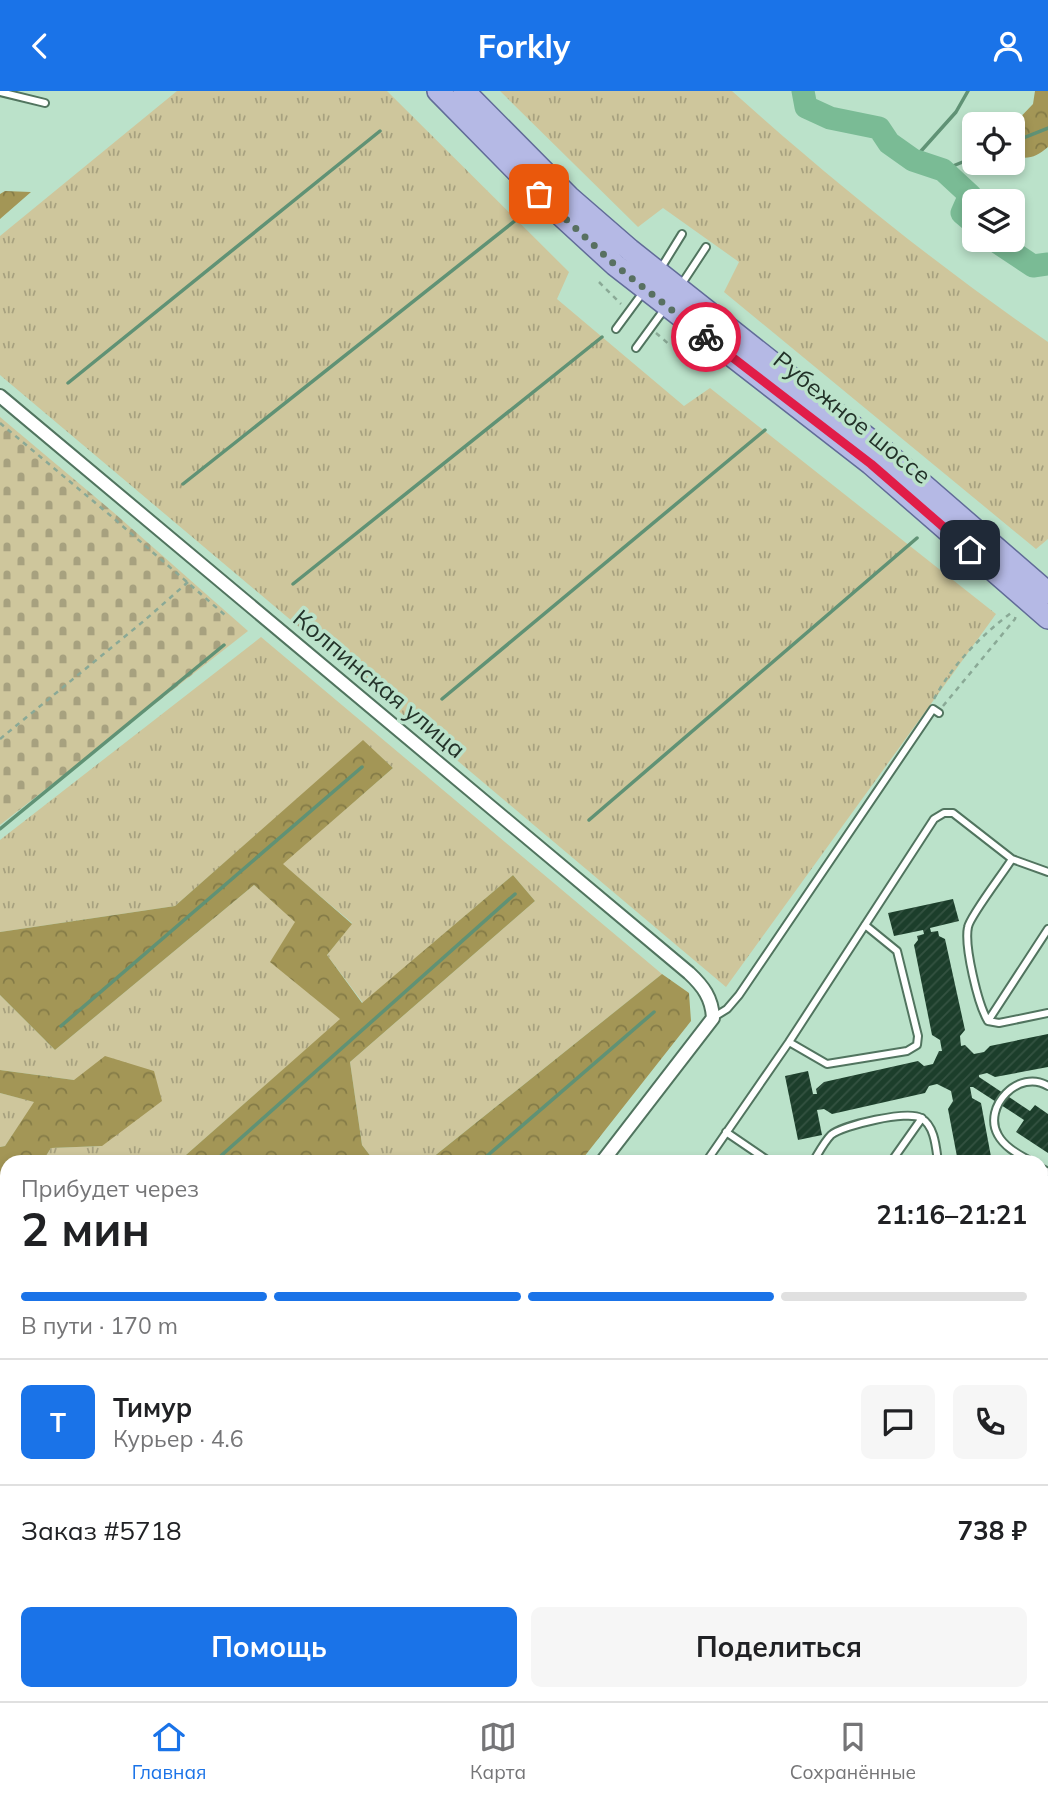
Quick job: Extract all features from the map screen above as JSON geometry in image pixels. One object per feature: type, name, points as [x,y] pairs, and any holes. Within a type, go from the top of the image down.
[{"type":"main road","name":"Рубежное шоссе","points":[[438,91],[554,209],[615,265],[652,281]]},
{"type":"main road","name":"Рубежное шоссе","points":[[464,91],[652,281],[871,464],[1048,618]]},
{"type":"main road","name":"Рубежное шоссе","points":[[672,298],[889,455],[1048,593]]},
{"type":"street","name":"Колпинская улица","points":[[0,396],[689,972],[710,998],[713,1018]]},
{"type":"street","points":[[607,1155],[713,1018]]},
{"type":"lane","points":[[0,92],[45,103]]},
{"type":"lane","points":[[616,330],[682,234]]},
{"type":"lane","points":[[636,348],[706,247]]},
{"type":"lane","points":[[713,1018],[727,1009],[739,995],[936,711]]},
{"type":"lane","points":[[711,1155],[789,1042],[934,819],[944,813],[953,813],[1013,859],[1048,872]]},
{"type":"lane","points":[[1013,859],[968,925],[967,944],[982,1011],[988,1021],[999,1023],[1048,1013]]},
{"type":"lane","points":[[789,1042],[827,1064],[907,1051],[917,1045],[918,1036],[897,951],[865,925]]},
{"type":"lane","points":[[988,1021],[1048,929]]},
{"type":"lane","points":[[1021,1155],[1006,1145],[996,1133],[995,1111],[1007,1091],[1022,1082],[1042,1082],[1048,1086]]},
{"type":"lane","points":[[818,1155],[830,1136],[845,1127],[910,1115],[922,1118],[932,1132],[937,1155]]},
{"type":"lane","points":[[896,1155],[922,1118]]},
{"type":"lane","points":[[726,1132],[760,1155]]},
{"type":"path","points":[[0,431],[2,425],[165,560],[225,615]]},
{"type":"path","points":[[0,739],[188,582]]},
{"type":"path","points":[[1016,610],[1015,619],[936,711],[933,701],[959,662],[982,638],[1016,610]]},
{"type":"green space","points":[[177,91],[387,91],[569,272],[557,299],[684,406],[710,388],[996,614],[726,987],[0,375],[0,236]]},
{"type":"green space","points":[[500,91],[732,91],[886,222],[1048,342],[1048,539],[1036,549],[724,292],[739,262],[663,208],[638,227]]},
{"type":"green space","points":[[1035,91],[1048,91],[1048,147],[1032,157],[1025,158],[1025,112],[1033,104]]},
{"type":"green space","points":[[5,191],[31,192],[0,219],[0,194]]},
{"type":"green space","points":[[0,417],[248,631],[0,825]]},
{"type":"green space","points":[[261,637],[662,974],[436,1155],[370,1155],[362,1145],[350,1062],[535,901],[513,875],[363,1003],[327,955],[352,923],[282,864],[393,768],[363,741],[175,906],[0,932],[0,840]]},
{"type":"green space","points":[[363,740],[393,768],[283,864],[352,924],[327,955],[362,1003],[513,875],[535,901],[350,1062],[362,1145],[370,1155],[186,1155],[340,1019],[270,962],[295,922],[254,885],[55,1050],[0,995],[0,932],[175,906]]},
{"type":"green space","points":[[254,885],[296,922],[271,962],[341,1019],[186,1155],[46,1155],[51,1148],[102,1146],[74,1080],[0,1070],[0,995],[55,1050]]},
{"type":"green space","points":[[662,974],[689,993],[691,1021],[586,1155],[436,1155]]},
{"type":"green space","points":[[105,1056],[154,1071],[162,1101],[102,1146],[51,1148],[46,1155],[0,1155],[0,1147],[5,1146],[34,1102],[0,1093],[0,1070],[74,1080]]},
{"type":"green space","points":[[0,1093],[35,1102],[5,1146],[0,1147]]},
{"type":"building","points":[[953,899],[959,921],[930,928],[931,932],[938,931],[939,936],[945,939],[965,1030],[960,1036],[961,1046],[965,1045],[974,1054],[984,1052],[990,1046],[1048,1034],[1048,1067],[995,1077],[987,1073],[979,1077],[1030,1111],[1035,1105],[1048,1114],[1048,1153],[1016,1132],[1024,1120],[970,1087],[972,1098],[981,1103],[991,1155],[957,1155],[948,1109],[953,1101],[951,1091],[937,1084],[929,1086],[925,1093],[832,1114],[824,1109],[817,1110],[822,1135],[798,1140],[785,1076],[808,1071],[813,1094],[817,1094],[816,1089],[824,1082],[918,1061],[924,1066],[933,1064],[939,1051],[942,1051],[940,1040],[932,1035],[914,945],[918,940],[917,936],[924,934],[923,930],[894,936],[888,913]]},
{"type":"waterway","points":[[803,91],[806,107],[830,118],[879,128],[889,143],[913,160],[943,170],[964,189]]},
{"type":"waterway","points":[[913,160],[956,112],[968,91]]},
{"type":"waterway","points":[[1025,137],[1048,128]]},
{"type":"waterway","points":[[68,383],[380,131]]},
{"type":"waterway","points":[[943,170],[962,162]]},
{"type":"waterway","points":[[183,484],[521,216]]},
{"type":"waterway","points":[[1012,252],[1033,266],[1048,264]]},
{"type":"waterway","points":[[293,584],[602,337]]},
{"type":"waterway","points":[[442,699],[765,430]]},
{"type":"waterway","points":[[589,820],[917,538]]},
{"type":"waterway","points":[[0,829],[224,645]]},
{"type":"waterway","points":[[61,1026],[362,767]]},
{"type":"waterway","points":[[222,1155],[515,894]]},
{"type":"waterway","points":[[488,1155],[654,1012]]},
{"type":"way so far","points":[[539,194],[615,265],[706,337]]},
{"type":"route","points":[[706,337],[871,464],[970,550]]}]
